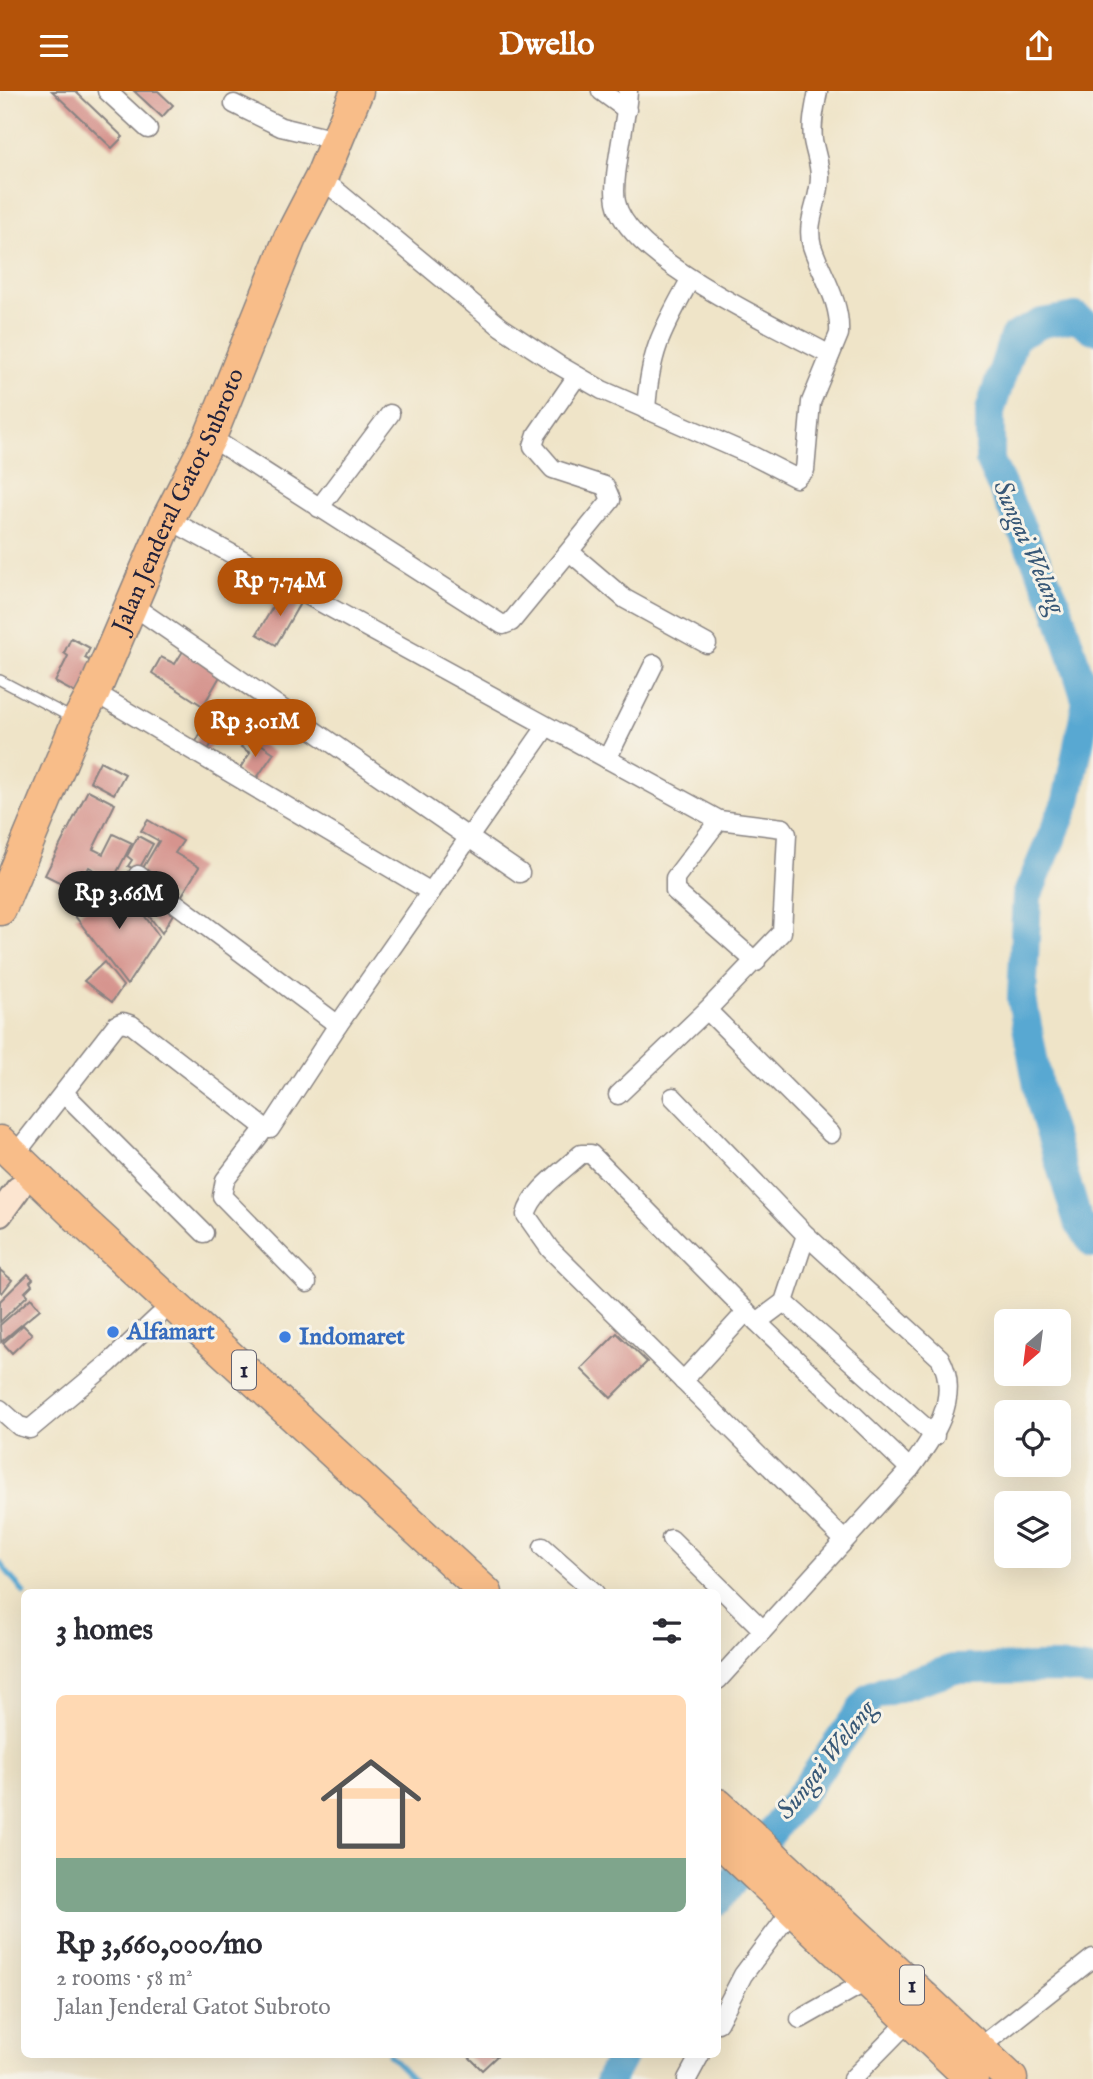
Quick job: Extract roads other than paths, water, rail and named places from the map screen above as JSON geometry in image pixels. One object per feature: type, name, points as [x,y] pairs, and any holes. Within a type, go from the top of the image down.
[{"type":"highway","name":"Jalan Jenderal Gatot Subroto","points":[[0,909],[78,721],[94,692],[168,519],[211,437],[290,237],[321,178],[357,91]]},
{"type":"highway","name":"1","points":[[5,1165],[158,1317],[449,1589]]},
{"type":"highway","name":"1","points":[[5,1165],[482,1589]]},
{"type":"highway","name":"1","points":[[721,1809],[798,1903],[869,1980],[972,2079]]},
{"type":"highway","name":"1","points":[[721,1841],[979,2048],[1011,2079]]},
{"type":"street","points":[[107,91],[148,129]]},
{"type":"street","points":[[601,91],[627,110]]},
{"type":"street","points":[[628,91],[614,191],[624,222],[690,280],[831,355]]},
{"type":"street","points":[[321,178],[501,327],[577,376],[796,478],[805,470],[811,402],[839,334],[837,306],[813,247],[808,227],[820,178],[813,139],[813,116],[818,91]]},
{"type":"street","points":[[234,104],[281,127],[336,140]]},
{"type":"street","points":[[646,410],[649,369],[657,342],[690,280]]},
{"type":"street","points":[[211,437],[503,625],[511,622],[608,505],[610,492],[597,482],[553,468],[533,446],[537,434],[577,376]]},
{"type":"street","points":[[319,508],[390,414]]},
{"type":"street","points":[[168,519],[719,820],[778,825],[786,831],[782,932],[756,962],[618,1095]]},
{"type":"street","points":[[571,552],[625,599],[707,644]]},
{"type":"street","points":[[132,605],[520,873]]},
{"type":"street","points":[[607,759],[654,664]]},
{"type":"street","points":[[94,692],[431,892]]},
{"type":"street","points":[[5,1165],[65,1094],[116,1025],[123,1022],[132,1025],[265,1128],[270,1129],[275,1125],[338,1025],[546,727]]},
{"type":"street","points":[[719,820],[675,879],[675,891],[756,962]]},
{"type":"street","points":[[138,875],[338,1025]]},
{"type":"street","points":[[707,1010],[831,1134]]},
{"type":"street","points":[[65,1094],[204,1233]]},
{"type":"street","points":[[673,1097],[806,1235],[940,1358],[946,1369],[948,1390],[934,1436],[910,1469],[721,1677]]},
{"type":"street","points":[[265,1128],[225,1180],[222,1196],[307,1283]]},
{"type":"street","points":[[844,1540],[550,1249],[526,1215],[538,1195],[581,1154],[591,1154],[751,1317],[910,1469]]},
{"type":"street","points":[[684,1381],[751,1317],[784,1302],[806,1235]]},
{"type":"street","points":[[784,1302],[934,1436]]},
{"type":"street","points":[[0,1409],[19,1426],[30,1429],[109,1363],[158,1317]]},
{"type":"street","points":[[671,1539],[762,1630]]},
{"type":"street","points":[[543,1547],[590,1589]]},
{"type":"street","points":[[721,2016],[743,1975],[798,1903]]},
{"type":"street","points":[[979,2048],[1093,1958]]},
{"type":"street","points":[[800,2019],[869,1980]]},
{"type":"street","points":[[852,2079],[910,2020]]},
{"type":"street","points":[[687,2079],[698,2058]]},
{"type":"lane","points":[[0,680],[78,721]]},
{"type":"waterway","name":"Sungai Welang","points":[[1093,329],[1076,317],[1042,323],[1014,337],[990,411],[990,461],[1056,603],[1087,702],[1067,801],[1027,896],[1022,999],[1041,1102],[1078,1221],[1093,1243]]},
{"type":"waterway","points":[[0,1563],[21,1589]]},
{"type":"waterway","name":"Sungai Welang","points":[[721,1896],[806,1788],[871,1696],[953,1669],[1063,1668],[1093,1672]]},
{"type":"waterway","points":[[392,2058],[413,2079]]},
{"type":"waterway","name":"Sungai Welang","points":[[610,2079],[621,2058]]},
{"type":"place","name":"Alfamart","points":[[113,1332]]},
{"type":"place","name":"Indomaret","points":[[285,1337]]}]
